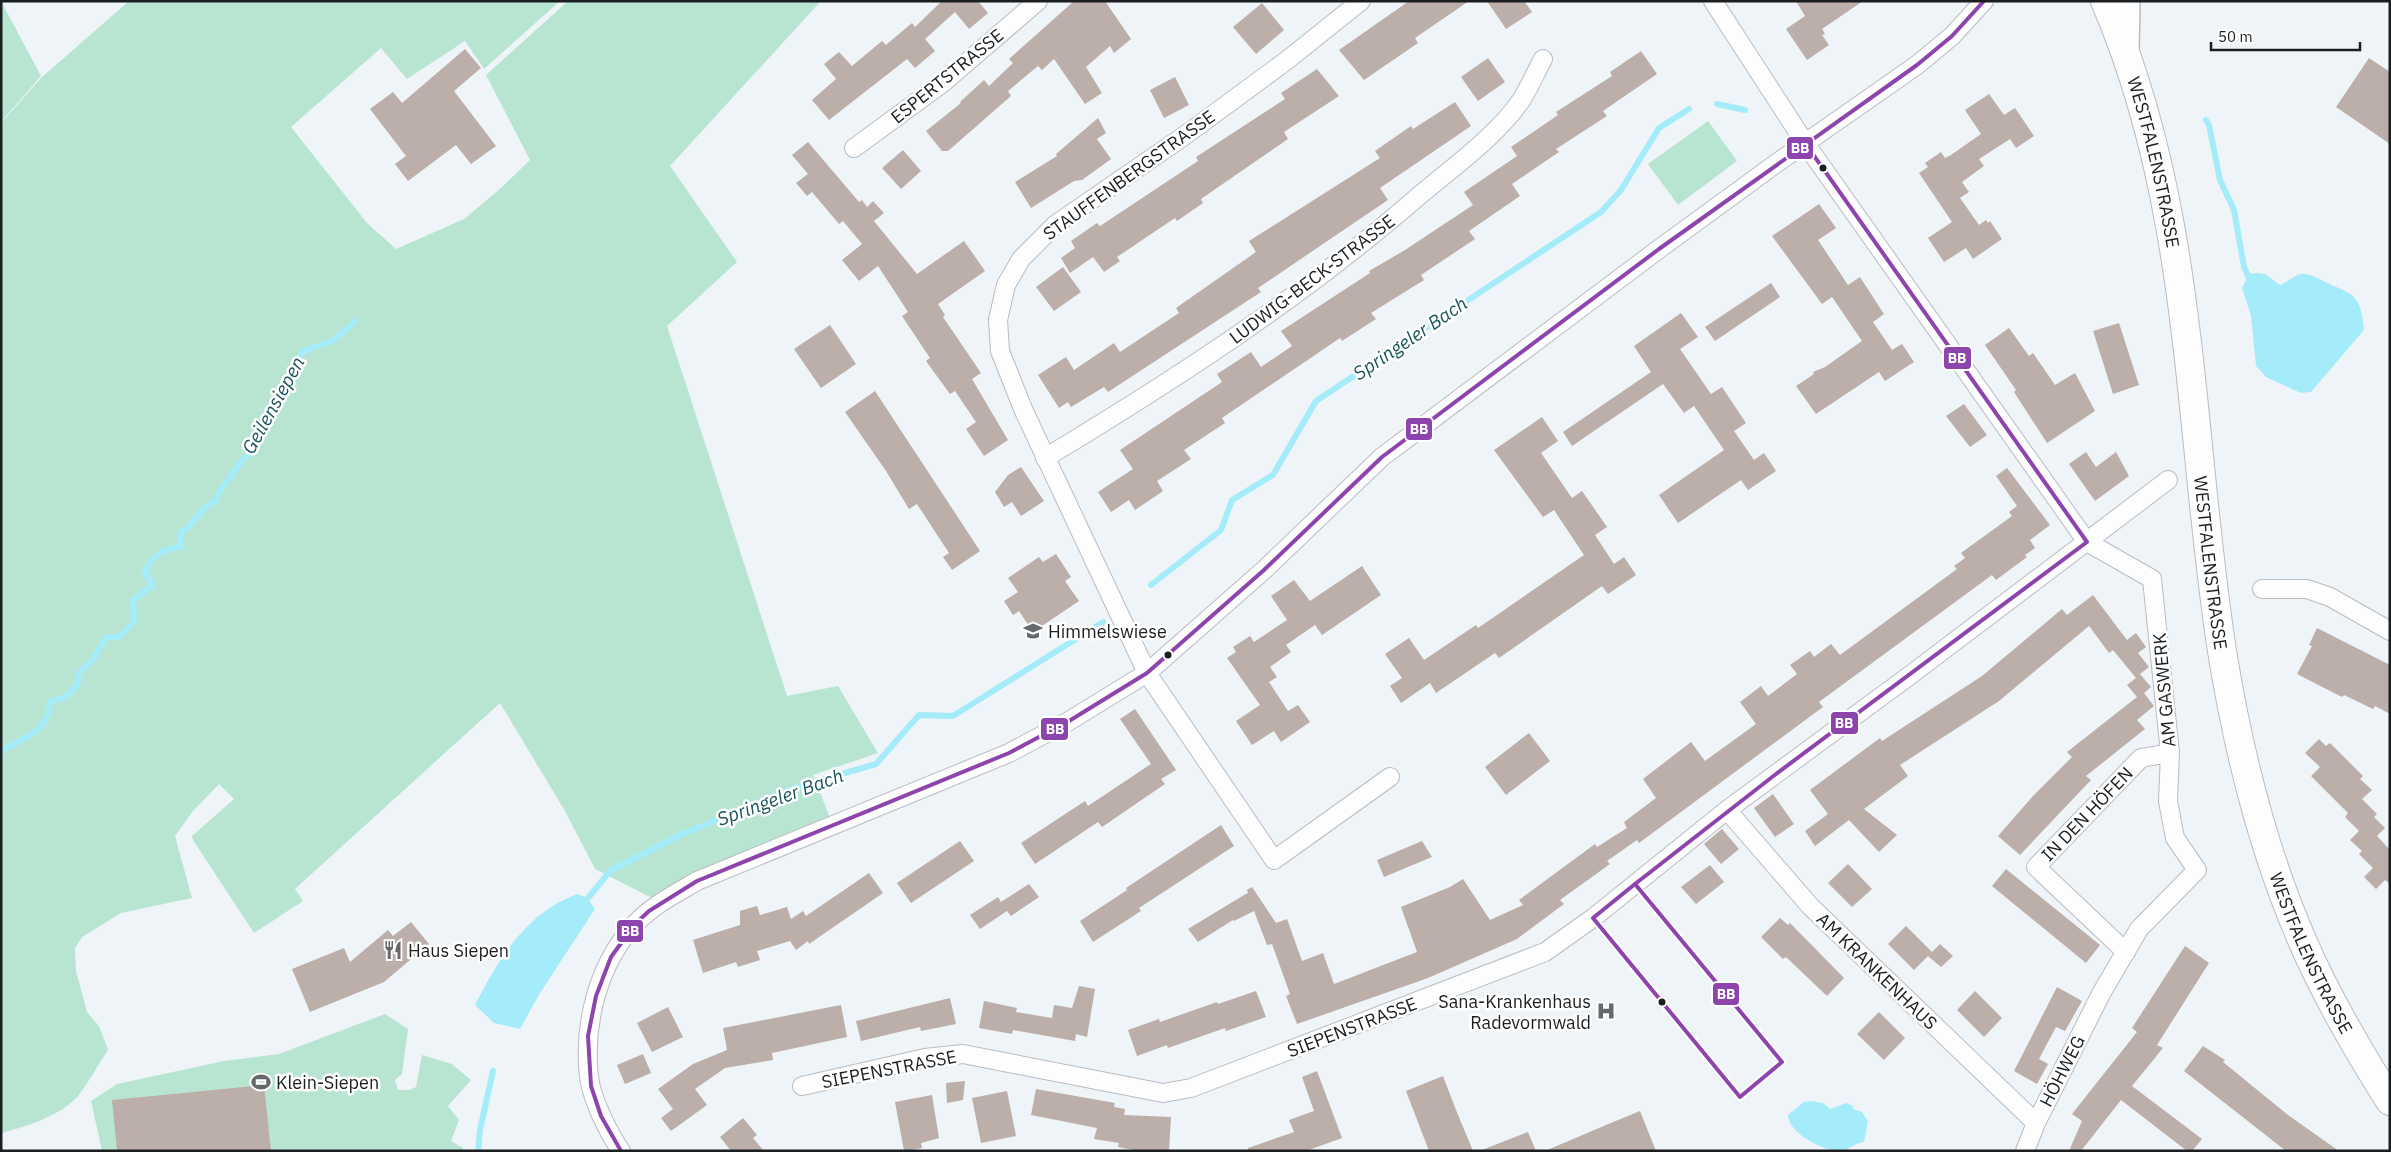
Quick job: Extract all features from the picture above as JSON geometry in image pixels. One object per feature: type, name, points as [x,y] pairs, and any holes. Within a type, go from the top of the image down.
[{"type":"main road","name":"WESTFALENSTRASSE","points":[[2105,1],[2129,65],[2153,145],[2175,253],[2193,382],[2222,650],[2232,710],[2252,794],[2270,854],[2301,939],[2353,1043],[2390,1101]]},
{"type":"street","name":"ESPERTSTRASSE","points":[[854,148],[944,82],[1038,1]]},
{"type":"street","name":"STAUFFENBERGSTRASSE","points":[[1361,1],[1286,61],[1184,136],[1055,225],[1021,259],[1006,285],[1001,302],[997,333],[1006,368],[1045,458],[1148,673],[1274,860],[1390,776]]},
{"type":"street","points":[[1713,1],[1805,143],[2087,542]]},
{"type":"street","points":[[621,1151],[609,1131],[589,1079],[588,1043],[592,1008],[601,980],[618,946],[646,914],[663,900],[697,881],[1009,754],[1069,722],[1148,673],[1264,570],[1382,457],[1666,244],[1930,55],[1952,36],[1984,1]]},
{"type":"street","points":[[2129,1],[2126,33],[2129,65]]},
{"type":"street","name":"LUDWIG-BECK-STRASSE","points":[[1045,458],[1163,387],[1292,299],[1396,216],[1493,131],[1522,100],[1543,59]]},
{"type":"street","name":"SIEPENSTRASSE","points":[[802,1086],[925,1058],[963,1054],[1163,1093],[1191,1088],[1545,952],[1593,918],[1727,810],[2168,480]]},
{"type":"street","name":"AM GASWERK","points":[[2087,542],[2152,579],[2170,752],[2168,801],[2175,838],[2196,870],[2139,928],[2126,952]]},
{"type":"street","points":[[2262,589],[2306,589],[2330,597],[2390,631]]},
{"type":"street","name":"IN DEN HÖFEN","points":[[2126,952],[2036,867],[2141,758],[2170,752]]},
{"type":"street","name":"AM KRANKENHAUS","points":[[1727,810],[1810,906],[2036,1123]]},
{"type":"street","name":"HÖHWEG","points":[[2025,1151],[2036,1123],[2102,992],[2126,952]]},
{"type":"green space","points":[[1,1],[41,76],[1,122]]},
{"type":"green space","points":[[129,1],[560,1],[484,69],[465,41],[407,79],[381,48],[291,127],[367,223],[396,249],[464,219],[501,188],[530,160],[486,75],[568,1],[821,1],[670,166],[737,262],[667,326],[787,696],[838,686],[878,753],[813,775],[831,820],[654,899],[595,869],[565,811],[500,703],[295,889],[303,901],[254,933],[192,836],[234,799],[219,784],[193,811],[175,836],[192,898],[121,913],[82,937],[75,948],[76,971],[87,1012],[99,1026],[108,1050],[82,1091],[71,1103],[42,1120],[1,1133],[1,123],[42,77]]},
{"type":"green space","points":[[1708,121],[1737,161],[1678,205],[1648,164]]},
{"type":"green space","name":"Klein-Siepen","points":[[385,1014],[408,1029],[402,1074],[395,1080],[398,1090],[409,1090],[416,1087],[422,1055],[452,1064],[471,1080],[448,1106],[459,1120],[451,1141],[463,1148],[463,1151],[102,1151],[91,1101],[117,1084],[224,1061],[279,1054]]},
{"type":"water","points":[[2249,274],[2265,274],[2280,285],[2298,275],[2309,275],[2349,293],[2358,302],[2363,318],[2364,330],[2311,392],[2301,393],[2266,377],[2256,366],[2251,316],[2242,288]]},
{"type":"water","points":[[578,894],[587,898],[595,909],[540,993],[520,1029],[494,1023],[475,1005],[504,955],[529,925],[544,912]]},
{"type":"water","points":[[1804,1102],[1823,1103],[1830,1109],[1846,1103],[1853,1106],[1853,1109],[1862,1112],[1868,1121],[1864,1142],[1842,1151],[1817,1145],[1800,1135],[1790,1122],[1788,1115]]},
{"type":"building","points":[[942,1],[978,1],[988,13],[969,29],[955,12],[925,39],[935,51],[915,68],[907,59],[829,120],[812,100],[836,79],[824,64],[839,52],[852,66],[882,41],[886,45],[912,23],[915,27]]},
{"type":"building","points":[[1074,1],[1105,1],[1131,39],[1114,53],[1110,46],[1086,67],[1102,93],[1085,104],[1054,59],[1042,70],[1038,66],[1008,91],[1011,96],[948,151],[942,151],[926,131],[961,103],[984,80],[989,86],[1013,63],[1009,59]]},
{"type":"building","points":[[1409,1],[1469,1],[1415,38],[1418,43],[1364,80],[1339,50]]},
{"type":"building","points":[[1487,1],[1524,1],[1532,12],[1506,29]]},
{"type":"building","points":[[1796,1],[1863,1],[1822,29],[1825,34],[1822,35],[1829,45],[1807,60],[1786,29],[1805,16]]},
{"type":"building","points":[[1262,3],[1284,30],[1256,54],[1233,27]]},
{"type":"building","points":[[465,49],[481,68],[454,91],[496,146],[471,164],[456,145],[408,181],[395,164],[406,156],[370,109],[393,92],[402,103]]},
{"type":"building","points":[[1641,51],[1657,74],[1603,111],[1607,116],[1556,149],[1559,152],[1512,184],[1520,196],[1469,231],[1475,239],[1421,275],[1424,280],[1371,313],[1376,319],[1342,341],[1340,338],[1222,418],[1225,423],[1184,450],[1191,459],[1157,481],[1163,491],[1135,510],[1129,500],[1111,512],[1098,492],[1133,469],[1120,450],[1222,382],[1217,374],[1251,352],[1261,367],[1292,346],[1281,331],[1370,273],[1369,271],[1405,250],[1473,205],[1464,192],[1517,156],[1511,147],[1558,115],[1556,112],[1612,76],[1610,72]]},
{"type":"building","points":[[1488,58],[1505,82],[1478,101],[1461,77]]},
{"type":"building","points":[[2369,58],[2390,72],[2390,144],[2336,107]]},
{"type":"building","points":[[1317,69],[1339,96],[1284,132],[1288,139],[1201,199],[1203,203],[1177,221],[1175,218],[1117,257],[1120,261],[1104,272],[1093,257],[1070,273],[1061,258],[1075,248],[1071,241],[1097,223],[1100,226],[1198,161],[1196,157],[1285,99],[1281,93]]},
{"type":"building","points":[[1175,77],[1189,105],[1164,118],[1150,90]]},
{"type":"building","points":[[1989,94],[2004,115],[2015,108],[2034,136],[2016,148],[2010,139],[1979,159],[1984,166],[1962,182],[1969,192],[1960,198],[1979,225],[1986,220],[1988,223],[1990,221],[2002,239],[1973,259],[1966,248],[1944,262],[1928,238],[1952,222],[1919,173],[1928,167],[1925,163],[1941,152],[1945,158],[1981,134],[1965,110]]},
{"type":"building","points":[[1455,102],[1471,126],[1380,188],[1388,200],[1258,288],[1261,292],[1108,392],[1104,387],[1071,407],[1068,402],[1059,408],[1038,375],[1066,357],[1074,370],[1114,343],[1120,352],[1179,313],[1176,308],[1256,252],[1249,241],[1380,158],[1375,151],[1411,126],[1413,129]]},
{"type":"building","points":[[1098,118],[1106,133],[1097,139],[1111,159],[1082,180],[1074,181],[1031,208],[1015,182],[1057,156],[1056,154]]},
{"type":"building","points":[[808,142],[859,202],[862,200],[867,207],[873,201],[884,213],[874,221],[917,274],[964,241],[985,271],[938,304],[945,315],[943,317],[981,373],[972,379],[1008,440],[984,456],[966,429],[976,422],[955,391],[950,394],[926,361],[930,358],[902,316],[908,312],[878,266],[859,281],[842,260],[862,244],[843,221],[839,224],[812,192],[807,196],[796,183],[808,174],[792,155]]},
{"type":"building","points":[[903,150],[921,171],[901,189],[882,168]]},
{"type":"building","points":[[1819,204],[1836,228],[1818,240],[1848,285],[1860,277],[1884,314],[1873,322],[1892,350],[1902,344],[1914,362],[1885,381],[1879,372],[1816,414],[1796,386],[1814,374],[1813,372],[1825,367],[1862,341],[1832,297],[1822,304],[1772,236]]},
{"type":"building","points":[[1063,267],[1081,292],[1054,311],[1036,287]]},
{"type":"building","points":[[1771,283],[1780,297],[1715,341],[1705,327]]},
{"type":"building","points":[[1681,313],[1698,337],[1680,349],[1711,394],[1722,387],[1746,423],[1734,431],[1754,460],[1764,453],[1776,471],[1748,490],[1741,480],[1678,523],[1659,495],[1724,450],[1694,406],[1684,413],[1663,384],[1572,446],[1563,432],[1651,372],[1634,346]]},
{"type":"building","points":[[2119,323],[2139,385],[2113,394],[2093,331]]},
{"type":"building","points":[[830,325],[856,364],[821,388],[794,349]]},
{"type":"building","points":[[2009,328],[2029,356],[2033,353],[2055,385],[2075,373],[2095,411],[2047,443],[2014,392],[2016,390],[1985,345]]},
{"type":"building","points":[[875,391],[980,551],[952,570],[943,557],[949,553],[917,504],[909,509],[886,471],[845,412]]},
{"type":"building","points":[[1964,404],[1987,435],[1970,447],[1946,416]]},
{"type":"building","points":[[1542,417],[1558,441],[1541,453],[1572,498],[1582,491],[1607,527],[1595,535],[1614,564],[1624,557],[1636,575],[1608,594],[1602,586],[1499,658],[1495,653],[1436,693],[1430,683],[1401,703],[1390,686],[1402,678],[1385,654],[1409,638],[1424,660],[1476,625],[1478,628],[1584,555],[1554,510],[1543,517],[1494,450]]},
{"type":"building","points":[[2086,452],[2096,467],[2116,452],[2129,476],[2095,501],[2069,464]]},
{"type":"building","points":[[1021,467],[1044,501],[1021,516],[1012,502],[1004,507],[995,492],[1008,475]]},
{"type":"building","points":[[2007,468],[2050,525],[2030,540],[2035,548],[2025,555],[2027,557],[1996,580],[1992,575],[1819,702],[1823,707],[1639,843],[1637,840],[1607,861],[1610,864],[1560,900],[1564,904],[1517,939],[1428,978],[1297,1024],[1286,996],[1290,994],[1272,944],[1267,945],[1254,911],[1233,920],[1198,942],[1188,929],[1248,893],[1247,890],[1252,887],[1276,923],[1287,919],[1302,961],[1323,953],[1334,984],[1417,952],[1401,907],[1450,887],[1463,879],[1490,920],[1523,905],[1519,900],[1595,844],[1597,847],[1627,828],[1624,822],[1656,798],[1643,779],[1691,742],[1705,761],[1756,724],[1740,702],[1761,686],[1768,696],[1797,674],[1790,665],[1810,651],[1814,657],[1831,644],[1840,655],[1957,569],[1954,566],[1965,558],[1961,553],[2012,516],[2009,512],[2017,506],[1996,476]]},
{"type":"building","points":[[1056,554],[1071,577],[1065,581],[1079,601],[1033,632],[1019,611],[1013,615],[1004,601],[1018,592],[1008,578],[1039,557],[1043,562]]},
{"type":"building","points":[[1362,566],[1381,595],[1322,635],[1315,625],[1286,645],[1291,652],[1270,667],[1277,677],[1269,682],[1288,711],[1298,705],[1310,722],[1281,742],[1274,731],[1252,745],[1236,721],[1260,705],[1227,658],[1236,652],[1233,647],[1250,636],[1254,642],[1287,620],[1271,596],[1294,580],[1310,601]]},
{"type":"building","points":[[2093,595],[2127,640],[2136,633],[2146,647],[2138,653],[2149,667],[2140,674],[2151,687],[2144,693],[2154,706],[2137,720],[2145,729],[2086,776],[2091,780],[2020,855],[1998,836],[2033,796],[2072,757],[2067,752],[2137,697],[2127,685],[2136,678],[2113,650],[2109,653],[2089,626],[1999,701],[1900,765],[1908,776],[1864,809],[1897,835],[1879,852],[1849,820],[1815,846],[1805,831],[1828,814],[1810,790],[1880,738],[1882,741],[1982,676],[2062,609],[2067,615]]},
{"type":"building","points":[[2317,628],[2390,665],[2390,714],[2375,706],[2373,709],[2344,695],[2342,697],[2297,674],[2312,646],[2309,645]]},
{"type":"building","points":[[1135,709],[1176,770],[1161,779],[1165,784],[1102,827],[1098,822],[1035,864],[1021,843],[1085,801],[1088,806],[1151,764],[1120,719]]},
{"type":"building","points":[[1529,733],[1550,761],[1506,795],[1485,767]]},
{"type":"building","points":[[2319,739],[2326,746],[2330,743],[2363,776],[2360,779],[2372,790],[2362,799],[2377,814],[2374,817],[2385,828],[2377,836],[2390,850],[2390,884],[2385,880],[2376,889],[2364,877],[2373,868],[2359,854],[2362,851],[2350,840],[2359,831],[2345,817],[2348,813],[2311,776],[2320,767],[2305,753]]},
{"type":"building","points":[[1773,794],[1794,824],[1775,837],[1754,808]]},
{"type":"building","points":[[1221,825],[1234,846],[1139,908],[1141,911],[1093,942],[1080,921]]},
{"type":"building","points":[[1722,829],[1739,849],[1721,864],[1704,844]]},
{"type":"building","points":[[960,841],[974,861],[911,903],[897,883]]},
{"type":"building","points":[[1422,841],[1432,857],[1384,877],[1377,860]]},
{"type":"building","points":[[1848,864],[1872,889],[1852,907],[1828,883]]},
{"type":"building","points":[[1710,865],[1724,882],[1696,904],[1681,887]]},
{"type":"building","points":[[2006,869],[2100,945],[2086,963],[1992,886]]},
{"type":"building","points":[[869,873],[883,893],[809,944],[808,941],[796,950],[790,941],[757,951],[760,960],[738,967],[736,962],[703,973],[693,940],[740,925],[740,911],[757,906],[760,915],[787,907],[791,919],[803,911],[806,916]]},
{"type":"building","points":[[1029,884],[1039,897],[1011,916],[1007,911],[980,929],[970,915],[998,897],[1001,902]]},
{"type":"building","points":[[1780,918],[1788,925],[1790,923],[1844,978],[1827,996],[1786,957],[1783,959],[1761,937]]},
{"type":"building","points":[[411,922],[429,944],[384,982],[310,1012],[292,969],[344,948],[350,962],[388,930],[393,936]]},
{"type":"building","points":[[1906,926],[1932,952],[1940,944],[1953,956],[1941,967],[1928,956],[1914,970],[1888,944]]},
{"type":"building","points":[[2185,946],[2209,963],[2157,1045],[2163,1048],[2132,1086],[2202,1139],[2192,1151],[2187,1151],[2121,1100],[2081,1151],[2069,1151],[2082,1121],[2072,1114],[2137,1032],[2132,1028]]},
{"type":"building","points":[[1079,986],[1095,989],[1087,1037],[1076,1034],[1075,1041],[1013,1030],[1012,1034],[979,1028],[984,1001],[1017,1008],[1016,1012],[1052,1018],[1054,1005],[1072,1008]]},
{"type":"building","points":[[2057,987],[2082,1001],[2065,1031],[2056,1027],[2039,1059],[2048,1064],[2037,1084],[2014,1071]]},
{"type":"building","points":[[1256,991],[1266,1017],[1226,1031],[1225,1028],[1168,1048],[1167,1045],[1137,1056],[1128,1030],[1159,1019],[1160,1022],[1217,1002],[1218,1004]]},
{"type":"building","points":[[1975,991],[2002,1018],[1984,1037],[1957,1010]]},
{"type":"building","points":[[950,998],[956,1024],[921,1031],[920,1027],[861,1041],[856,1021]]},
{"type":"building","points":[[841,1005],[847,1037],[772,1053],[773,1060],[725,1068],[695,1089],[707,1105],[671,1131],[661,1118],[673,1109],[658,1089],[693,1064],[727,1050],[723,1028]]},
{"type":"building","points":[[668,1007],[683,1037],[652,1052],[637,1023]]},
{"type":"building","points":[[1879,1012],[1905,1038],[1884,1060],[1857,1034]]},
{"type":"building","points":[[2203,1046],[2225,1060],[2223,1062],[2288,1115],[2339,1151],[2286,1151],[2184,1071]]},
{"type":"building","points":[[643,1054],[651,1073],[625,1084],[617,1065]]},
{"type":"building","points":[[1317,1071],[1342,1138],[1306,1151],[1248,1151],[1248,1148],[1294,1132],[1289,1120],[1314,1111],[1302,1077]]},
{"type":"building","points":[[1443,1076],[1473,1151],[1429,1151],[1406,1091]]},
{"type":"building","points":[[965,1081],[963,1100],[947,1103],[946,1083]]},
{"type":"building","points":[[264,1085],[271,1151],[117,1151],[112,1100]]},
{"type":"building","points":[[1036,1089],[1115,1103],[1114,1107],[1125,1109],[1124,1115],[1171,1117],[1169,1151],[1139,1151],[1118,1147],[1119,1143],[1094,1139],[1097,1128],[1031,1115]]},
{"type":"building","points":[[1007,1091],[1016,1136],[981,1143],[972,1098]]},
{"type":"building","points":[[932,1095],[939,1138],[921,1143],[922,1148],[904,1151],[895,1102]]},
{"type":"building","points":[[1640,1111],[1656,1151],[1545,1151],[1606,1125]]},
{"type":"building","points":[[743,1118],[757,1135],[753,1138],[764,1151],[731,1151],[720,1137]]},
{"type":"building","points":[[1528,1132],[1536,1151],[1482,1151],[1482,1150]]},
{"type":"waterway","name":"Springeler Bach","points":[[1717,104],[1745,110]]},
{"type":"waterway","name":"Springeler Bach","points":[[1151,585],[1221,530],[1232,500],[1273,475],[1316,401],[1601,212],[1621,190],[1659,128],[1689,109]]},
{"type":"waterway","name":"Springeler Bach","points":[[2206,120],[2209,125],[2220,180],[2234,210],[2244,267],[2251,283]]},
{"type":"waterway","name":"Geilensiepen","points":[[1,752],[39,729],[47,716],[51,701],[62,698],[75,688],[79,679],[79,673],[94,658],[106,637],[120,637],[134,622],[133,600],[153,585],[145,573],[154,557],[168,549],[180,547],[181,532],[206,507],[216,501],[218,494],[241,462],[253,450],[264,415],[283,395],[290,369],[295,366],[303,351],[332,341],[356,321]]},
{"type":"waterway","name":"Springeler Bach","points":[[583,904],[610,871],[680,835],[796,787],[876,764],[919,715],[953,716],[1103,622]]},
{"type":"waterway","name":"Springeler Bach","points":[[478,1151],[480,1130],[493,1071]]},
{"type":"transit line","name":"BB","points":[[621,1151],[601,1116],[591,1086],[588,1036],[596,996],[611,957],[635,924],[649,911],[697,881],[1009,753],[1069,721],[1147,673],[1264,570],[1382,457],[1659,249],[1917,65],[1952,36],[1984,1]]},
{"type":"transit line","name":"BB","points":[[1635,884],[1776,774],[2087,542],[1805,143]]},
{"type":"transit line","name":"BB","points":[[1635,884],[1782,1062],[1740,1097],[1593,918],[1635,884]]},
{"type":"place","name":"Himmelswiese","points":[[1033,631]]},
{"type":"place","name":"Haus Siepen","points":[[393,950]]},
{"type":"place","name":"Sana-Krankenhaus Radevormwald","points":[[1606,1011]]},
{"type":"place","name":"Klein-Siepen","points":[[261,1082]]}]
